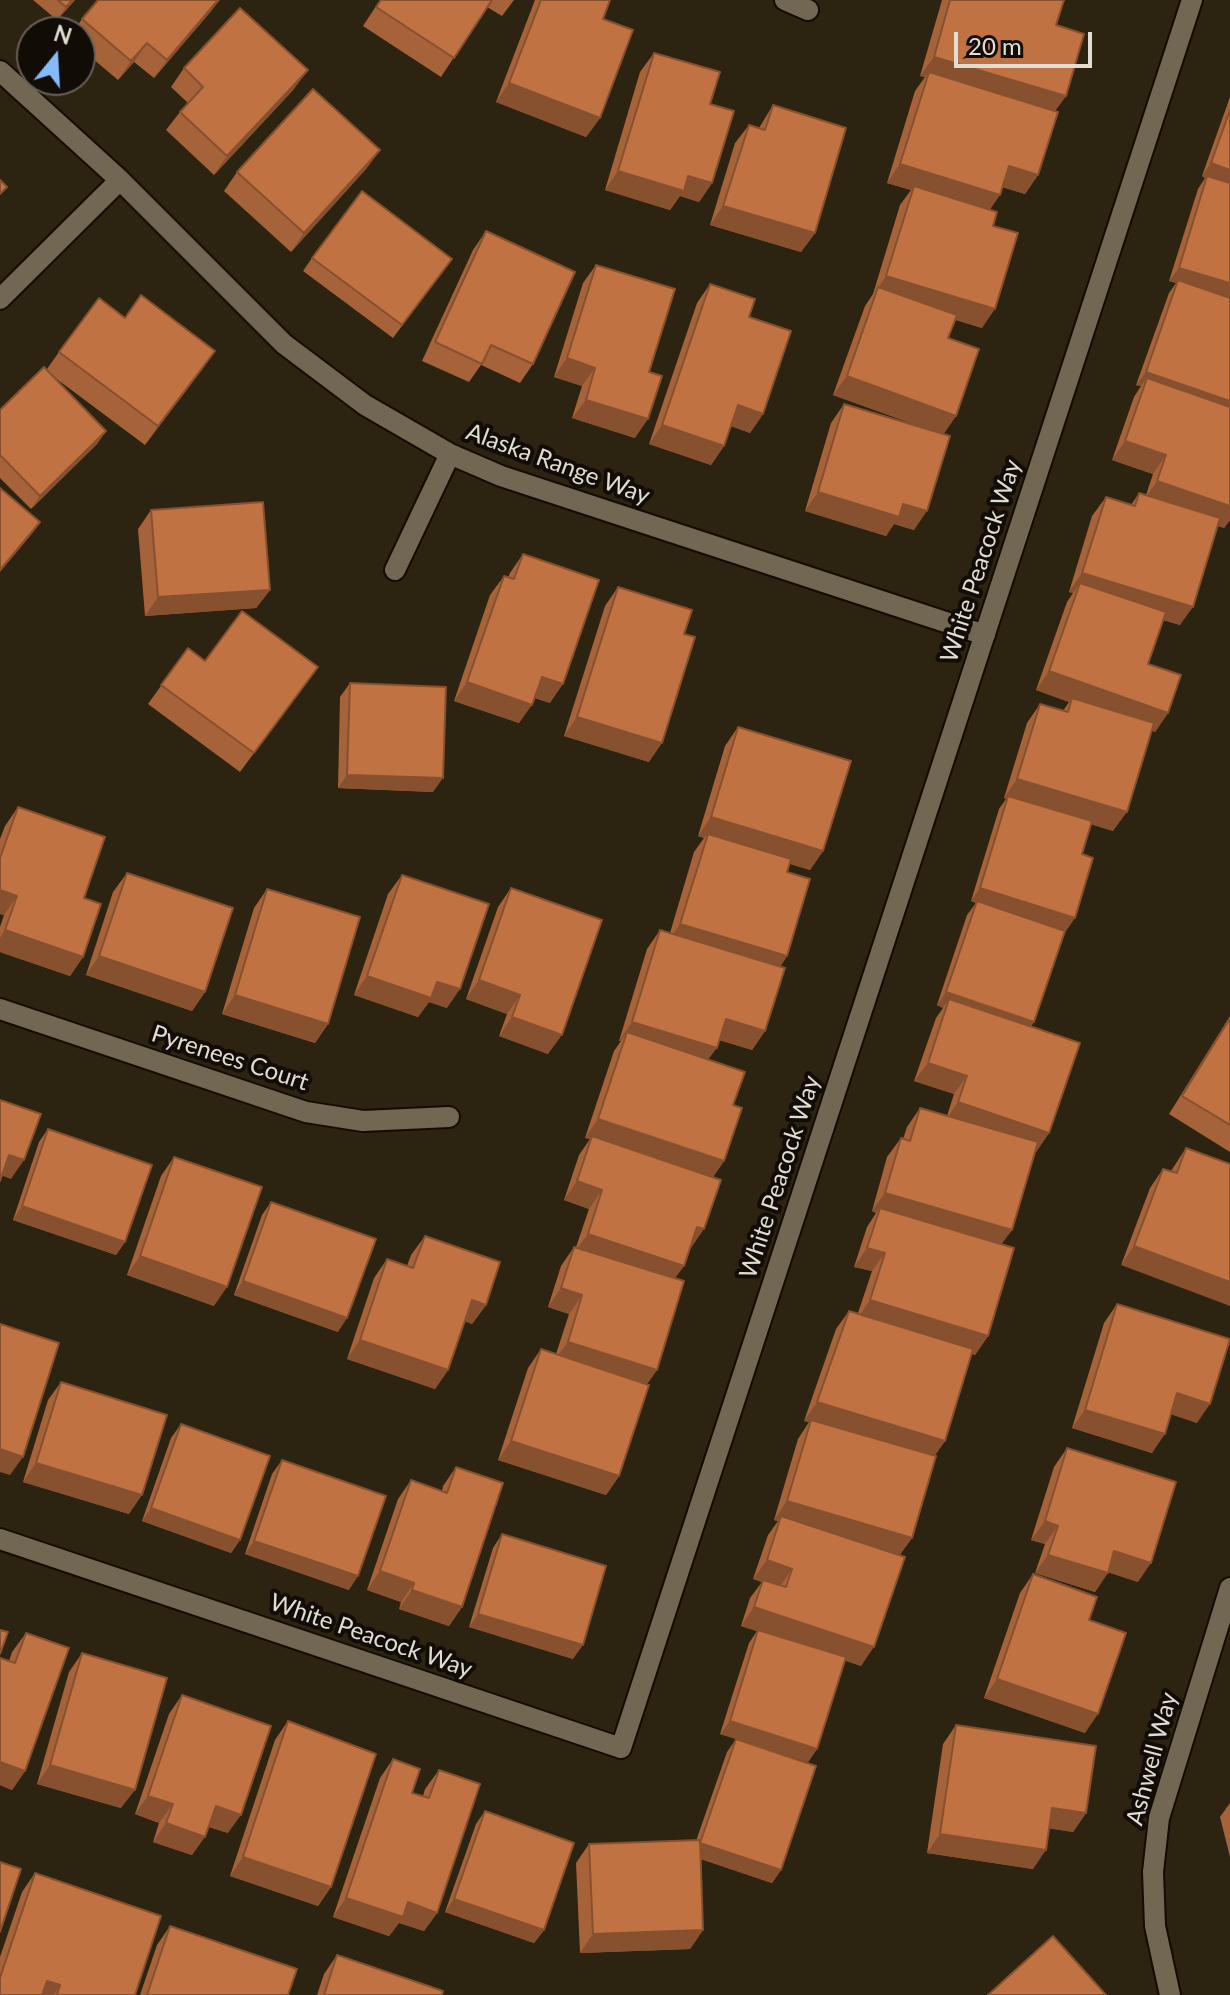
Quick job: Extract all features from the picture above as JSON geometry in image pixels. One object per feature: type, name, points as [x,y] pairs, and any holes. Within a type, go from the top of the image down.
[{"type":"street","points":[[785,0],[808,10]]},
{"type":"street","name":"White Peacock Way","points":[[0,1539],[621,1748],[1192,0]]},
{"type":"street","name":"Alaska Range Way","points":[[0,71],[120,180],[284,344],[365,405],[450,454],[501,476],[985,635]]},
{"type":"street","points":[[0,299],[120,180]]},
{"type":"street","points":[[395,570],[450,454]]},
{"type":"street","name":"Pyrenees Court","points":[[0,1009],[306,1112],[363,1121],[449,1117]]},
{"type":"street","name":"Ashwell Way","points":[[1170,1995],[1155,1926],[1153,1872],[1159,1818],[1172,1766],[1230,1588]]},
{"type":"building","points":[[58,0],[72,0],[66,7]]},
{"type":"building","points":[[98,0],[218,0],[167,60],[147,43],[131,61],[96,31],[96,16],[85,16]]},
{"type":"building","points":[[381,0],[492,0],[454,58],[376,7]]},
{"type":"building","points":[[541,0],[610,0],[603,19],[633,30],[600,118],[509,83]]},
{"type":"building","points":[[950,0],[1064,0],[1056,25],[1084,34],[1066,96],[934,57]]},
{"type":"building","points":[[240,8],[308,70],[227,156],[180,112],[203,87],[184,68]]},
{"type":"building","points":[[654,53],[720,72],[710,104],[734,111],[712,183],[688,176],[684,191],[618,171]]},
{"type":"building","points":[[929,72],[1058,112],[1038,175],[1009,166],[1000,195],[900,164]]},
{"type":"building","points":[[313,89],[380,150],[304,233],[237,172]]},
{"type":"building","points":[[773,105],[846,128],[815,233],[723,206],[749,125],[765,130]]},
{"type":"building","points":[[1230,110],[1230,170],[1211,163]]},
{"type":"building","points":[[1207,176],[1230,183],[1230,283],[1179,268]]},
{"type":"building","points":[[0,180],[7,187],[0,194]]},
{"type":"building","points":[[914,186],[997,212],[993,226],[1018,233],[995,309],[886,276]]},
{"type":"building","points":[[362,191],[452,259],[402,325],[312,258]]},
{"type":"building","points":[[486,231],[575,272],[533,364],[491,345],[482,364],[435,342]]},
{"type":"building","points":[[596,265],[675,289],[649,372],[662,376],[648,419],[586,400],[595,368],[567,358]]},
{"type":"building","points":[[1178,280],[1230,298],[1230,401],[1146,372]]},
{"type":"building","points":[[710,284],[755,299],[749,317],[791,331],[763,414],[738,405],[724,446],[662,425]]},
{"type":"building","points":[[878,287],[957,315],[948,338],[979,349],[956,416],[847,376]]},
{"type":"building","points":[[141,295],[215,351],[158,426],[59,352],[99,298],[125,318]]},
{"type":"building","points":[[44,367],[106,431],[40,496],[0,455],[0,410]]},
{"type":"building","points":[[1147,378],[1230,407],[1230,506],[1157,481],[1166,455],[1125,441]]},
{"type":"building","points":[[844,404],[950,436],[927,511],[903,504],[899,517],[818,492]]},
{"type":"building","points":[[0,488],[40,522],[0,570]]},
{"type":"building","points":[[1139,493],[1220,518],[1193,607],[1082,573],[1106,497],[1135,506]]},
{"type":"building","points":[[263,502],[270,590],[158,597],[151,510]]},
{"type":"building","points":[[523,554],[599,580],[563,684],[542,677],[532,705],[467,682],[504,576],[514,579]]},
{"type":"building","points":[[1080,583],[1166,612],[1148,664],[1181,675],[1168,713],[1049,671]]},
{"type":"building","points":[[618,587],[692,610],[684,634],[695,637],[662,743],[577,717]]},
{"type":"building","points":[[242,611],[318,667],[254,753],[161,685],[188,648],[205,661]]},
{"type":"building","points":[[350,683],[446,687],[443,778],[347,775]]},
{"type":"building","points":[[1072,698],[1154,723],[1127,812],[1017,779],[1040,704],[1068,712]]},
{"type":"building","points":[[738,727],[851,761],[823,851],[711,817]]},
{"type":"building","points":[[1008,796],[1092,821],[1082,854],[1093,858],[1075,918],[980,888]]},
{"type":"building","points":[[18,807],[105,837],[84,898],[101,904],[83,957],[5,930],[17,896],[0,890],[0,858]]},
{"type":"building","points":[[708,834],[791,859],[787,872],[810,879],[787,956],[680,924]]},
{"type":"building","points":[[127,873],[233,908],[205,992],[99,956]]},
{"type":"building","points":[[402,875],[489,904],[460,989],[437,982],[431,998],[367,976]]},
{"type":"building","points":[[511,888],[602,920],[562,1035],[512,1017],[520,995],[479,980]]},
{"type":"building","points":[[267,889],[360,917],[328,1024],[235,995]]},
{"type":"building","points":[[977,901],[1065,931],[1034,1022],[946,992]]},
{"type":"building","points":[[660,930],[785,968],[765,1031],[726,1019],[717,1048],[632,1022]]},
{"type":"building","points":[[949,999],[1080,1043],[1049,1133],[958,1102],[967,1076],[928,1063]]},
{"type":"building","points":[[1230,1018],[1230,1125],[1182,1096]]},
{"type":"building","points":[[627,1032],[745,1072],[733,1105],[742,1108],[724,1161],[598,1119]]},
{"type":"building","points":[[0,1100],[41,1114],[24,1160],[9,1155],[0,1181]]},
{"type":"building","points":[[920,1108],[1038,1142],[1012,1230],[885,1193],[901,1138],[910,1141]]},
{"type":"building","points":[[48,1129],[152,1165],[125,1242],[22,1206]]},
{"type":"building","points":[[592,1136],[721,1180],[704,1229],[697,1227],[684,1266],[588,1234],[602,1190],[577,1181]]},
{"type":"building","points":[[1186,1148],[1230,1164],[1230,1282],[1134,1246],[1163,1169],[1177,1173]]},
{"type":"building","points":[[174,1157],[262,1187],[227,1287],[140,1256]]},
{"type":"building","points":[[271,1202],[376,1239],[347,1318],[243,1281]]},
{"type":"building","points":[[880,1208],[1014,1248],[988,1336],[870,1300],[885,1253],[867,1248]]},
{"type":"building","points":[[425,1236],[500,1262],[486,1305],[472,1300],[448,1370],[360,1340],[387,1259],[413,1268]]},
{"type":"building","points":[[574,1247],[684,1281],[657,1370],[568,1342],[582,1295],[561,1288]]},
{"type":"building","points":[[1117,1304],[1230,1339],[1210,1404],[1177,1393],[1165,1434],[1085,1410]]},
{"type":"building","points":[[849,1311],[973,1349],[945,1441],[817,1402]]},
{"type":"building","points":[[0,1324],[59,1343],[23,1457],[0,1449]]},
{"type":"building","points":[[541,1349],[649,1385],[619,1476],[511,1441]]},
{"type":"building","points":[[61,1382],[167,1415],[142,1495],[36,1463]]},
{"type":"building","points":[[811,1420],[936,1456],[912,1538],[787,1501]]},
{"type":"building","points":[[181,1424],[270,1456],[240,1540],[151,1508]]},
{"type":"building","points":[[1067,1448],[1176,1482],[1151,1563],[1114,1551],[1108,1573],[1048,1555],[1058,1526],[1045,1521]]},
{"type":"building","points":[[282,1460],[386,1496],[358,1576],[254,1541]]},
{"type":"building","points":[[456,1467],[503,1483],[462,1607],[412,1590],[414,1583],[380,1571],[411,1480],[447,1493]]},
{"type":"building","points":[[781,1516],[905,1557],[874,1647],[754,1607],[763,1580],[786,1587],[792,1569],[767,1560]]},
{"type":"building","points":[[502,1534],[606,1566],[583,1645],[478,1614]]},
{"type":"building","points":[[1033,1574],[1097,1597],[1089,1620],[1126,1633],[1098,1714],[997,1679]]},
{"type":"building","points":[[0,1630],[8,1632],[0,1654]]},
{"type":"building","points":[[758,1630],[846,1657],[817,1749],[730,1721]]},
{"type":"building","points":[[26,1633],[69,1648],[25,1771],[0,1762],[0,1658],[15,1663]]},
{"type":"building","points":[[82,1653],[167,1678],[135,1790],[50,1765]]},
{"type":"building","points":[[182,1695],[271,1726],[241,1815],[216,1806],[205,1837],[166,1823],[173,1804],[148,1796]]},
{"type":"building","points":[[288,1721],[376,1754],[331,1887],[243,1857]]},
{"type":"building","points":[[956,1725],[1096,1746],[1086,1813],[1052,1808],[1046,1850],[940,1834]]},
{"type":"building","points":[[736,1739],[816,1766],[781,1870],[700,1843]]},
{"type":"building","points":[[393,1759],[420,1769],[412,1793],[429,1798],[439,1770],[480,1784],[437,1913],[408,1902],[403,1917],[346,1898]]},
{"type":"building","points":[[485,1811],[574,1843],[544,1930],[454,1899]]},
{"type":"building","points":[[700,1840],[703,1930],[593,1934],[589,1844]]},
{"type":"building","points":[[0,1862],[21,1869],[0,1932]]},
{"type":"building","points":[[35,1873],[161,1916],[135,1995],[57,1995],[60,1985],[47,1981],[42,1995],[0,1995],[0,1978]]},
{"type":"building","points":[[170,1926],[297,1969],[288,1995],[147,1995]]},
{"type":"building","points":[[1053,1936],[1106,1995],[988,1995]]},
{"type":"building","points":[[337,1955],[443,1991],[442,1995],[324,1995]]}]
